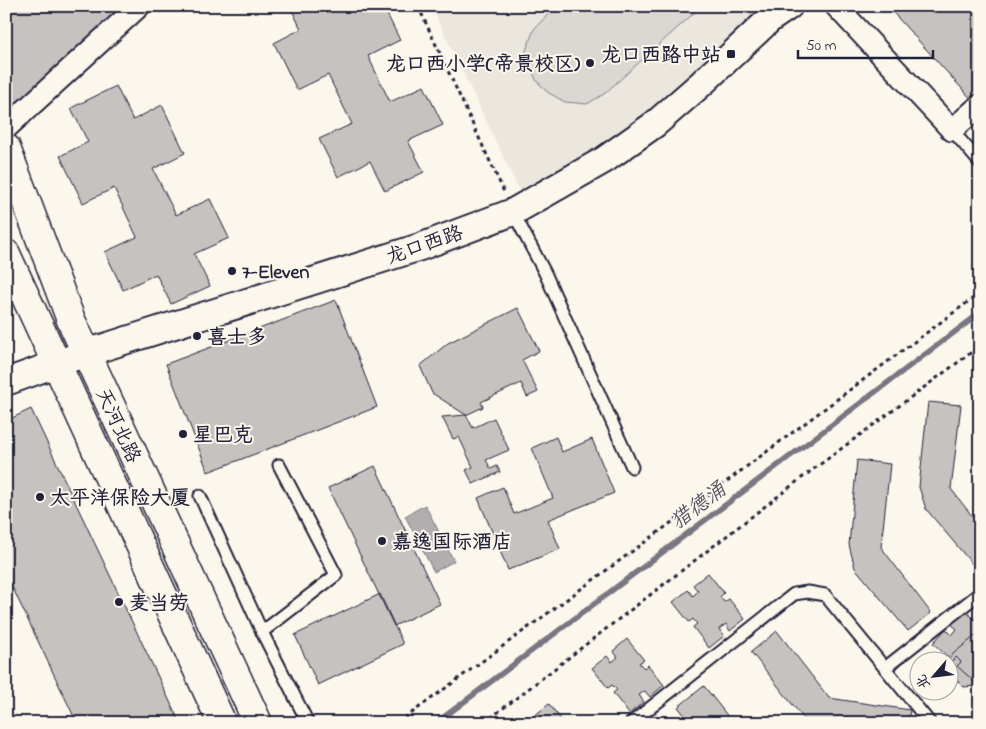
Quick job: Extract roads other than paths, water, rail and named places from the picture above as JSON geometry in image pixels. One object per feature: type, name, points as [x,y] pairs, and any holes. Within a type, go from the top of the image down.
[{"type":"main road","name":"天河北路","points":[[6,148],[86,353],[258,723]]},
{"type":"main road","name":"天河北路","points":[[6,254],[222,723]]},
{"type":"street","points":[[6,128],[139,6]]},
{"type":"street","name":"龙口西路","points":[[6,382],[86,353],[420,247],[513,212],[604,160],[655,124],[770,19],[789,6]]},
{"type":"street","points":[[836,6],[952,130],[980,105]]},
{"type":"lane","points":[[952,130],[980,163]]},
{"type":"lane","points":[[513,212],[545,273],[632,467]]},
{"type":"lane","points":[[262,632],[336,575],[279,465]]},
{"type":"lane","points":[[200,496],[262,632],[308,723]]},
{"type":"lane","points":[[631,723],[794,594],[808,592],[825,596],[930,723]]},
{"type":"lane","points":[[884,668],[980,593]]},
{"type":"waterway","name":"猎德涌","points":[[436,723],[980,313]]},
{"type":"place","name":"龙口西路中站","points":[[731,54]]},
{"type":"place","name":"龙口西小学(帝景校区)","points":[[590,63]]},
{"type":"place","name":"7-Eleven","points":[[232,271]]},
{"type":"place","name":"喜士多","points":[[197,336]]},
{"type":"place","name":"星巴克","points":[[183,434]]},
{"type":"place","name":"太平洋保险大厦","points":[[40,497]]},
{"type":"place","name":"嘉逸国际酒店","points":[[382,541]]},
{"type":"place","name":"麦当劳","points":[[119,602]]}]
